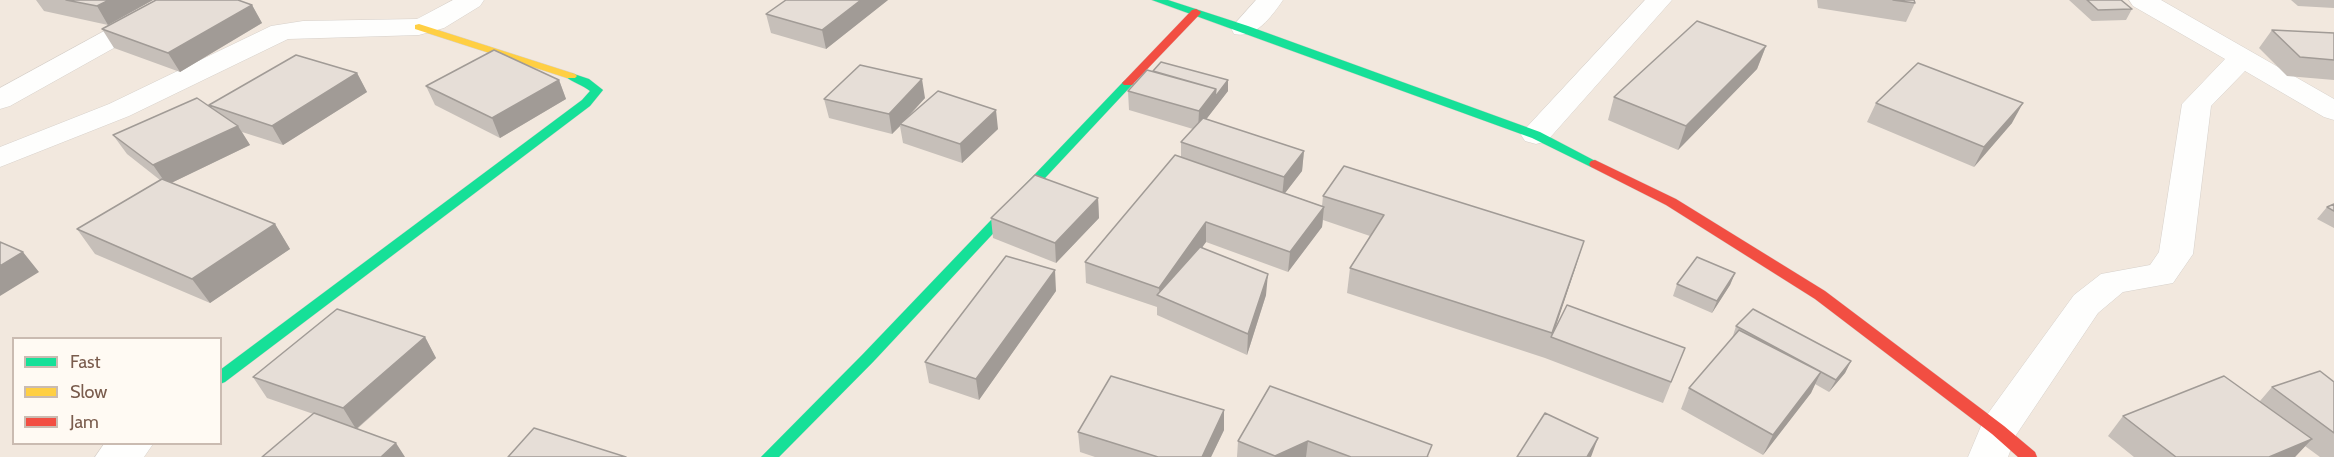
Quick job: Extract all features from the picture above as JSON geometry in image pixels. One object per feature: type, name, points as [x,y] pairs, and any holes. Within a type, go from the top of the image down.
[{"type":"street","points":[[0,100],[180,0]]},
{"type":"street","points":[[0,158],[119,110],[281,32],[303,29],[419,27],[435,22],[471,0]]},
{"type":"street","points":[[1157,0],[1244,28],[1536,135],[1671,202],[1820,295],[1993,443],[2029,457]]},
{"type":"street","points":[[1244,28],[1270,0]]},
{"type":"street","points":[[1536,135],[1659,0]]},
{"type":"street","points":[[2142,0],[2334,111]]},
{"type":"street","points":[[769,457],[868,358],[1196,12]]},
{"type":"street","points":[[222,376],[586,103],[597,90],[585,81],[419,27]]},
{"type":"street","points":[[1993,443],[2086,304],[2113,282],[2161,275],[2176,254],[2197,105],[2242,58]]},
{"type":"street","points":[[115,457],[132,445]]},
{"type":"shaded area","points":[[0,0],[2334,0],[2334,457],[0,457]]},
{"type":"building","points":[[66,0],[109,0],[97,6]]},
{"type":"building","points":[[156,0],[238,0],[252,5],[168,53],[102,29]]},
{"type":"building","points":[[786,0],[861,0],[822,30],[766,14]]},
{"type":"building","points":[[1893,0],[1914,0],[1915,3]]},
{"type":"building","points":[[2087,0],[2121,0],[2132,9],[2098,10]]},
{"type":"building","points":[[1697,21],[1766,46],[1686,126],[1614,97]]},
{"type":"building","points":[[2272,30],[2334,33],[2334,60],[2300,57]]},
{"type":"building","points":[[494,50],[559,80],[492,118],[426,86]]},
{"type":"building","points":[[296,55],[357,73],[272,126],[209,105]]},
{"type":"building","points":[[1161,62],[1228,80],[1215,97],[1216,89],[1153,71]]},
{"type":"building","points":[[1918,63],[2023,103],[1984,147],[1876,103]]},
{"type":"building","points":[[860,65],[922,79],[889,114],[824,99]]},
{"type":"building","points":[[1147,70],[1216,89],[1199,111],[1128,91]]},
{"type":"building","points":[[938,91],[996,110],[960,144],[900,124]]},
{"type":"building","points":[[197,98],[238,126],[153,165],[113,135]]},
{"type":"building","points":[[1203,118],[1304,151],[1284,177],[1181,142]]},
{"type":"building","points":[[1175,155],[1324,207],[1290,252],[1206,222],[1159,288],[1085,262]]},
{"type":"building","points":[[1344,166],[1584,241],[1552,333],[1350,268],[1384,215],[1323,196]]},
{"type":"building","points":[[1035,175],[1098,198],[1055,243],[991,218]]},
{"type":"building","points":[[162,179],[275,224],[192,279],[77,229]]},
{"type":"building","points":[[2334,204],[2334,211],[2327,207]]},
{"type":"building","points":[[0,242],[23,252],[0,266]]},
{"type":"building","points":[[1200,247],[1268,274],[1248,334],[1157,295]]},
{"type":"building","points":[[1006,256],[1055,270],[976,379],[925,362]]},
{"type":"building","points":[[1697,257],[1735,273],[1717,301],[1677,284]]},
{"type":"building","points":[[1567,305],[1685,348],[1671,382],[1551,337]]},
{"type":"building","points":[[337,309],[425,337],[343,408],[253,377]]},
{"type":"building","points":[[1753,309],[1851,361],[1836,380],[1736,326]]},
{"type":"building","points":[[1739,330],[1821,372],[1773,435],[1689,388]]},
{"type":"building","points":[[2320,371],[2334,382],[2334,433],[2272,387]]},
{"type":"building","points":[[1111,376],[1224,410],[1202,457],[1158,457],[1078,432]]},
{"type":"building","points":[[2224,376],[2312,439],[2269,457],[2176,457],[2123,416]]},
{"type":"building","points":[[1270,386],[1432,445],[1427,457],[1351,457],[1308,441],[1275,456],[1238,441]]},
{"type":"building","points":[[314,413],[396,443],[381,457],[262,457]]},
{"type":"building","points":[[1545,413],[1598,438],[1587,457],[1517,457]]},
{"type":"building","points":[[534,428],[626,457],[508,457]]},
{"type":"traffic: fast","points":[[1157,0],[1244,28],[1536,135],[1595,164]]},
{"type":"traffic: fast","points":[[222,376],[586,103],[597,90],[585,81],[571,76]]},
{"type":"traffic: fast","points":[[769,457],[868,358],[1128,83]]},
{"type":"traffic: slow","points":[[419,27],[571,76]]},
{"type":"traffic: jam","points":[[1128,83],[1196,12]]},
{"type":"traffic: jam","points":[[1595,164],[1671,202],[1820,295],[1998,430],[2029,457]]}]
